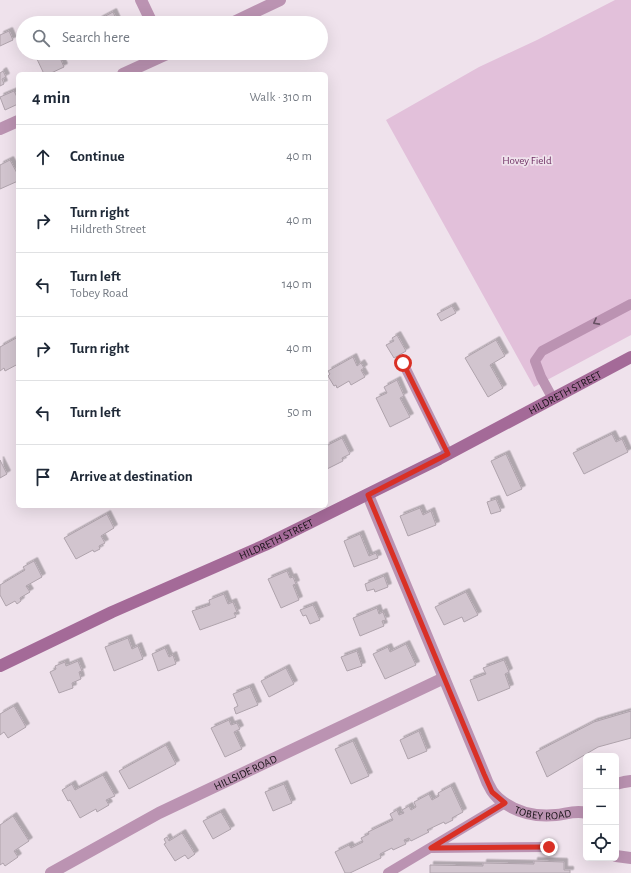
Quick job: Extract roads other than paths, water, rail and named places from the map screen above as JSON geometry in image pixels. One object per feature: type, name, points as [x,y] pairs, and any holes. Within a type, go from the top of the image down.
[{"type":"street","points":[[140,0],[148,16]]},
{"type":"street","points":[[247,16],[280,0]]},
{"type":"street","points":[[127,72],[154,60]]},
{"type":"street","points":[[0,129],[16,122]]},
{"type":"street","name":"HILDRETH STREET","points":[[0,666],[112,612],[265,545],[368,495],[631,357]]},
{"type":"street","name":"TOBEY ROAD","points":[[368,495],[492,792],[505,803],[520,812],[538,815],[583,812]]},
{"type":"street","name":"HILLSIDE ROAD","points":[[51,873],[159,813],[444,678]]},
{"type":"street","points":[[619,783],[631,781]]},
{"type":"street","points":[[619,856],[631,858]]},
{"type":"lane","points":[[553,399],[535,361],[542,351],[631,304]]},
{"type":"lane","points":[[403,363],[448,454]]},
{"type":"lane","points":[[388,873],[505,803]]},
{"type":"lane","points":[[431,848],[549,847]]},
{"type":"park label","name":"Hovey Field","points":[[527,160]]}]
